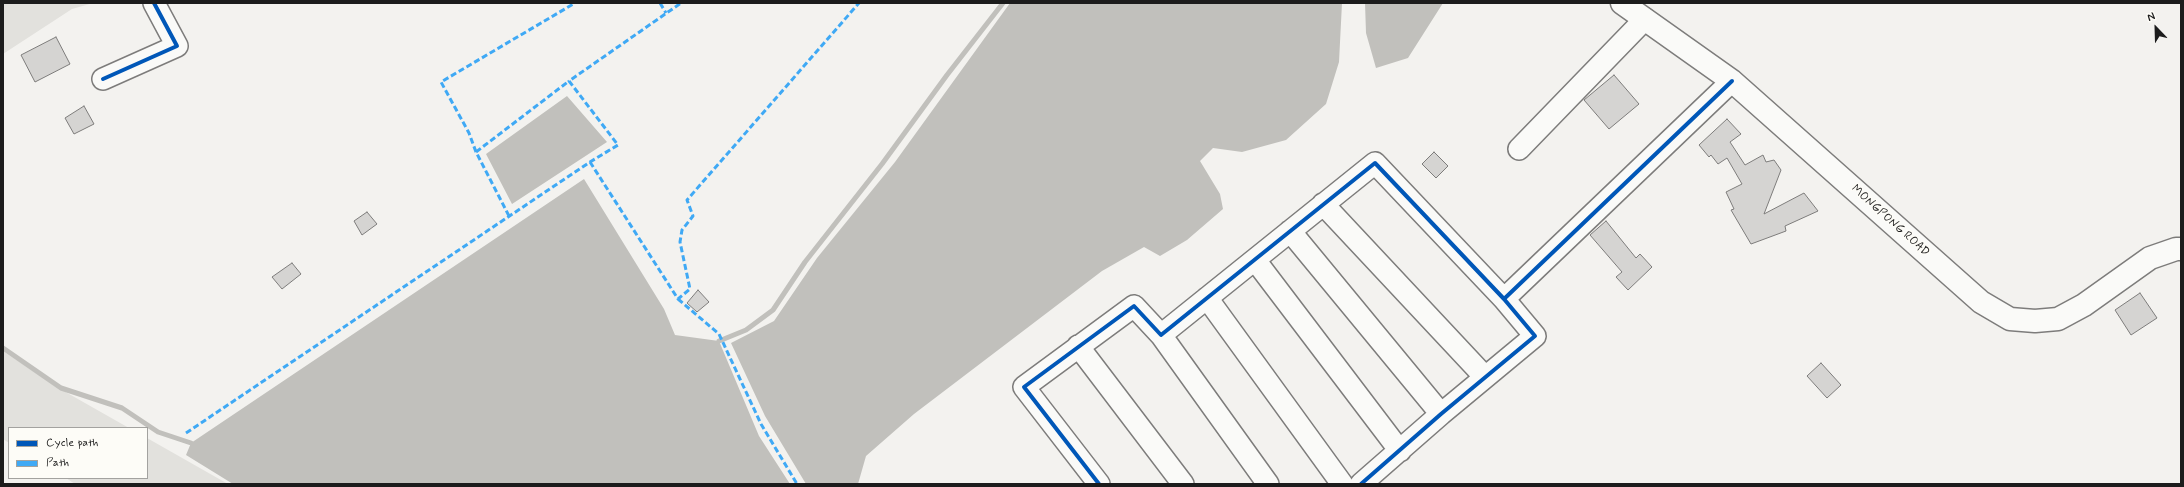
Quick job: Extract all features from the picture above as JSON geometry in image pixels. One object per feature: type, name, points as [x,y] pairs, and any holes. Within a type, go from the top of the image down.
[{"type":"main road","name":"MONGPONG ROAD","points":[[1636,9],[1732,81],[1981,302],[2010,319],[2035,321],[2058,319],[2084,305],[2150,258],[2176,249],[2181,249]]},
{"type":"street","points":[[103,79],[177,46],[154,3]]},
{"type":"street","points":[[1519,149],[1636,9]]},
{"type":"street","points":[[1504,299],[1732,81]]},
{"type":"street","points":[[1161,335],[1375,163],[1504,299],[1535,336],[1441,414],[1361,484]]},
{"type":"street","points":[[1323,204],[1485,377]]},
{"type":"street","points":[[1290,231],[1441,414]]},
{"type":"street","points":[[1255,260],[1400,451]]},
{"type":"street","points":[[1207,298],[1342,484]]},
{"type":"street","points":[[1099,484],[1024,387],[1134,306],[1161,335],[1268,484]]},
{"type":"street","points":[[1078,346],[1183,484]]},
{"type":"shaded area","points":[[3,3],[93,3],[72,9],[3,54]]},
{"type":"shaded area","points":[[1010,3],[1342,3],[1339,62],[1326,104],[1286,140],[1242,152],[1213,148],[1200,161],[1220,194],[1223,209],[1187,240],[1160,256],[1144,247],[1102,271],[914,414],[866,456],[858,484],[806,484],[765,416],[731,343],[774,321],[817,258],[895,162]]},
{"type":"shaded area","points":[[1365,3],[1443,3],[1408,58],[1376,68],[1366,33]]},
{"type":"shaded area","points":[[567,96],[607,142],[512,204],[486,154]]},
{"type":"shaded area","points":[[584,179],[664,309],[675,335],[719,341],[759,436],[790,484],[233,484],[186,455],[191,443]]},
{"type":"shaded area","points":[[3,351],[55,386],[127,427],[8,427],[8,442],[3,439]]},
{"type":"shaded area","points":[[148,439],[228,484],[75,484],[68,479],[148,479]]},
{"type":"building","points":[[56,37],[70,64],[35,82],[21,55]]},
{"type":"building","points":[[1614,75],[1639,104],[1609,129],[1584,100]]},
{"type":"building","points":[[84,106],[94,124],[74,134],[65,118]]},
{"type":"building","points":[[1727,119],[1741,134],[1730,142],[1745,165],[1763,155],[1766,162],[1774,160],[1781,170],[1764,214],[1804,193],[1818,211],[1785,226],[1786,231],[1751,244],[1731,210],[1734,209],[1726,192],[1742,184],[1727,158],[1718,164],[1711,155],[1709,157],[1699,145]]},
{"type":"building","points":[[1434,152],[1448,166],[1436,178],[1422,164]]},
{"type":"building","points":[[367,212],[377,224],[362,235],[354,221]]},
{"type":"building","points":[[1606,221],[1636,258],[1640,254],[1652,267],[1628,290],[1616,277],[1622,272],[1590,235]]},
{"type":"building","points":[[292,263],[301,274],[282,289],[272,277]]},
{"type":"building","points":[[698,290],[709,302],[697,312],[687,303]]},
{"type":"building","points":[[2140,293],[2157,318],[2131,335],[2115,310]]},
{"type":"building","points":[[1821,363],[1841,385],[1827,398],[1807,376]]},
{"type":"waterway","points":[[719,341],[746,330],[773,310],[805,262],[882,164],[947,75],[1003,3]]},
{"type":"waterway","points":[[3,348],[61,388],[122,408],[158,432],[191,443]]},
{"type":"marked path","points":[[476,152],[469,133],[441,82],[575,3]]},
{"type":"marked path","points":[[660,3],[666,13]]},
{"type":"marked path","points":[[186,433],[590,162],[618,145],[569,81],[681,3]]},
{"type":"marked path","points":[[590,162],[678,299],[690,289],[680,242],[682,230],[693,216],[687,200],[859,3]]},
{"type":"marked path","points":[[509,216],[476,152],[569,81]]},
{"type":"marked path","points":[[678,299],[719,334],[761,424],[797,484]]},
{"type":"cycle path","points":[[103,79],[177,46],[154,3]]},
{"type":"cycle path","points":[[1504,299],[1732,81]]},
{"type":"cycle path","points":[[1099,484],[1024,387],[1134,306],[1161,335],[1375,163],[1504,299],[1535,336],[1441,414],[1361,484]]}]
